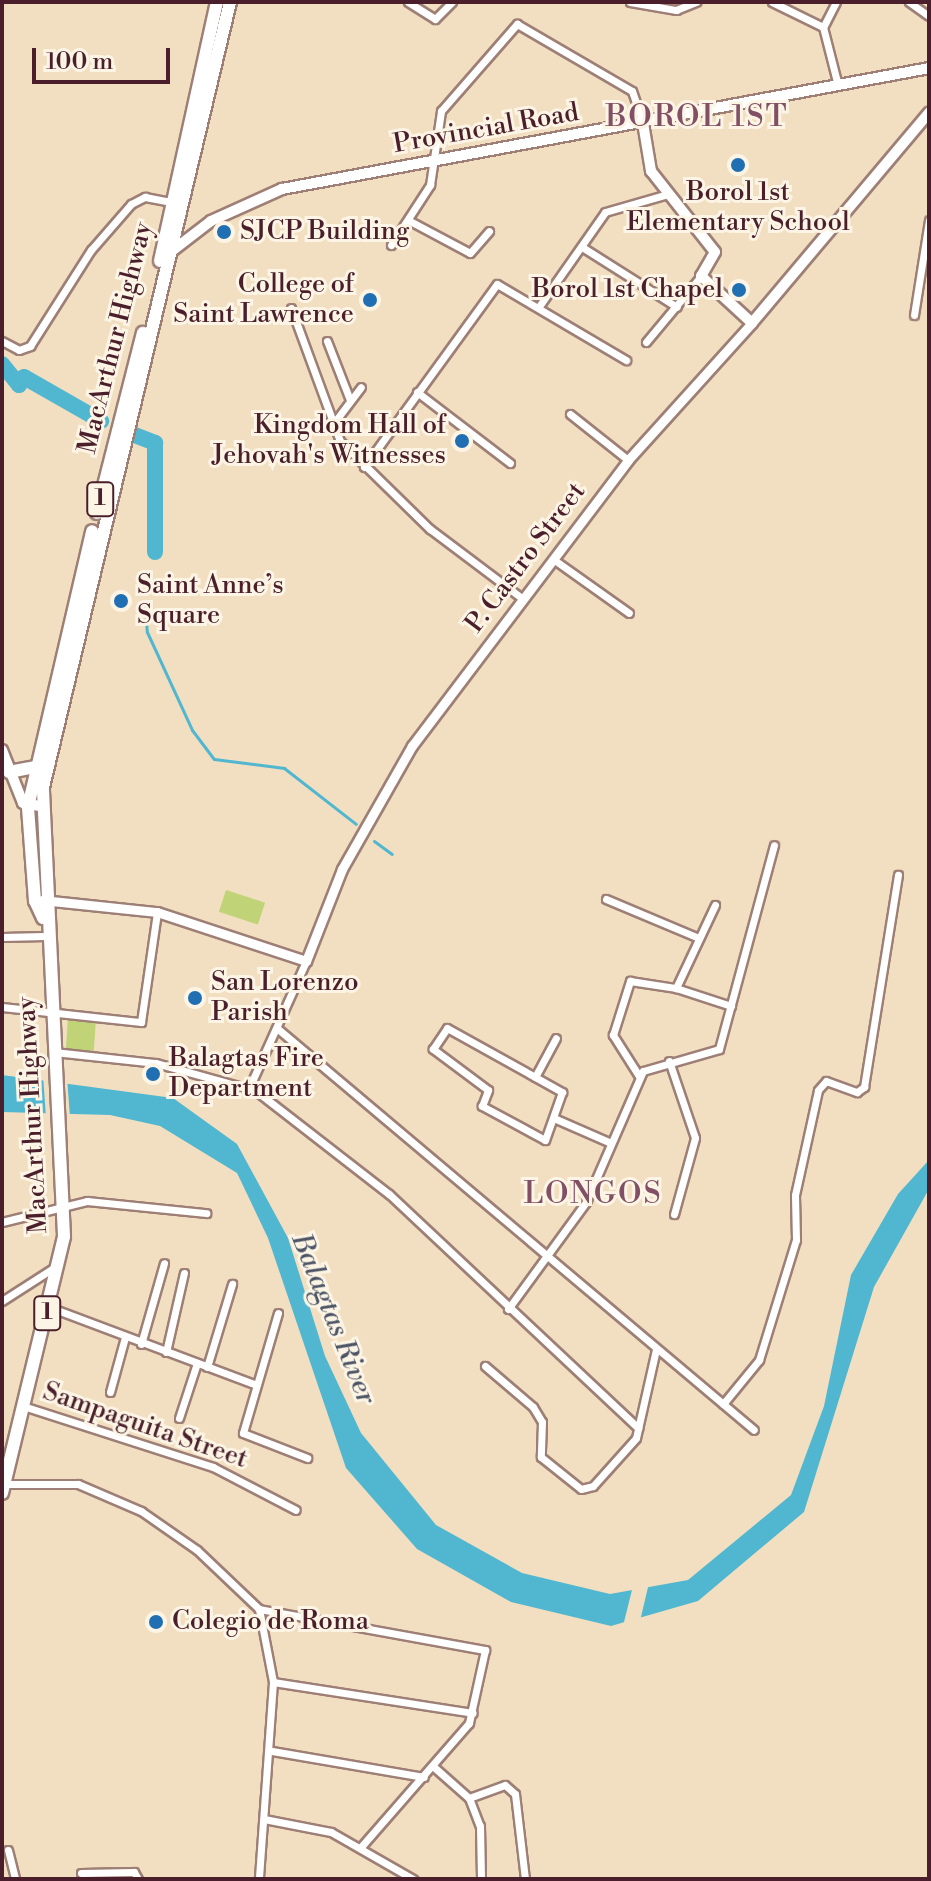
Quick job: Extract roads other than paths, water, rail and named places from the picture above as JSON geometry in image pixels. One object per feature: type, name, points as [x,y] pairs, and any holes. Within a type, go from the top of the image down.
[{"type":"highway","name":"MacArthur Highway","points":[[3,1488],[60,1264],[65,1203],[34,807],[35,767],[166,254],[217,2]]},
{"type":"highway","name":"MacArthur Highway","points":[[176,203],[230,2]]},
{"type":"highway","name":"MacArthur Highway","points":[[34,807],[121,433]]},
{"type":"highway","points":[[9,772],[35,767]]},
{"type":"main road","name":"Provincial Road","points":[[166,254],[211,221],[282,189],[643,123],[837,82],[929,68]]},
{"type":"main road","name":"P. Castro Street","points":[[752,323],[928,116]]},
{"type":"main road","points":[[643,123],[651,171],[715,252],[701,276],[752,323]]},
{"type":"main road","points":[[2,750],[9,772],[34,807]]},
{"type":"street","points":[[408,2],[435,19],[452,2]]},
{"type":"street","points":[[630,2],[676,10],[696,2]]},
{"type":"street","points":[[772,2],[823,27]]},
{"type":"street","points":[[836,2],[823,27],[837,82]]},
{"type":"street","points":[[909,2],[929,16]]},
{"type":"street","points":[[391,245],[408,220],[438,160],[441,111],[517,24],[632,91],[643,123]]},
{"type":"street","points":[[540,305],[611,208],[668,194]]},
{"type":"street","points":[[2,341],[19,350],[30,346],[91,250],[131,204],[145,197],[176,203]]},
{"type":"street","points":[[408,220],[470,253],[489,231]]},
{"type":"street","points":[[914,315],[929,220]]},
{"type":"street","points":[[582,247],[677,307]]},
{"type":"street","points":[[646,342],[701,276]]},
{"type":"street","points":[[364,467],[494,286],[503,283],[626,360]]},
{"type":"street","points":[[291,308],[333,424],[364,467],[464,558],[523,599]]},
{"type":"street","name":"P. Castro Street","points":[[249,1088],[278,1029],[382,790],[628,460],[752,323]]},
{"type":"street","points":[[327,341],[350,400]]},
{"type":"street","points":[[333,424],[361,387]]},
{"type":"street","points":[[417,392],[510,463]]},
{"type":"street","points":[[570,414],[628,460]]},
{"type":"street","points":[[553,559],[629,613]]},
{"type":"street","points":[[508,1309],[549,1258],[586,1202],[639,1076],[669,1061],[717,1052],[774,845]]},
{"type":"street","points":[[723,1404],[759,1360],[796,1240],[794,1201],[818,1090],[826,1081],[857,1092],[864,1087],[898,875]]},
{"type":"street","points":[[606,899],[699,938]]},
{"type":"street","points":[[41,900],[157,912],[306,961]]},
{"type":"street","points":[[676,988],[715,905]]},
{"type":"street","points":[[2,1007],[141,1022],[157,912]]},
{"type":"street","points":[[2,937],[45,936]]},
{"type":"street","points":[[639,1076],[613,1039],[630,981],[676,988],[731,1006]]},
{"type":"street","points":[[447,1028],[535,1077],[562,1092],[556,1119],[545,1140],[482,1106],[488,1090],[433,1049],[447,1028]]},
{"type":"street","points":[[278,1029],[754,1430]]},
{"type":"street","points":[[535,1077],[556,1038]]},
{"type":"street","points":[[54,1057],[156,1063],[249,1088],[383,1189],[638,1428]]},
{"type":"street","points":[[669,1061],[695,1138],[674,1214]]},
{"type":"street","points":[[556,1119],[611,1143]]},
{"type":"street","points":[[2,1222],[65,1203],[206,1213]]},
{"type":"street","points":[[141,1344],[164,1263]]},
{"type":"street","points":[[2,1301],[60,1264]]},
{"type":"street","points":[[166,1352],[184,1273]]},
{"type":"street","points":[[207,1367],[232,1284]]},
{"type":"street","points":[[49,1307],[254,1384]]},
{"type":"street","points":[[278,1313],[254,1384],[243,1433],[307,1458]]},
{"type":"street","points":[[110,1392],[125,1337]]},
{"type":"street","points":[[485,1366],[533,1407],[543,1428],[537,1450],[570,1487],[593,1486],[631,1447],[656,1349]]},
{"type":"street","points":[[179,1418],[197,1363]]},
{"type":"street","name":"Sampaguita Street","points":[[23,1406],[213,1467],[296,1510]]},
{"type":"street","points":[[3,1488],[78,1484],[141,1511],[197,1550],[259,1609],[478,1643],[486,1655],[473,1713],[435,1768],[361,1847]]},
{"type":"street","points":[[259,1609],[273,1682],[272,1751],[259,1879]]},
{"type":"street","points":[[273,1682],[473,1713]]},
{"type":"street","points":[[272,1751],[424,1777]]},
{"type":"street","points":[[435,1768],[469,1798],[480,1826],[481,1879]]},
{"type":"street","points":[[469,1798],[505,1785],[515,1794],[525,1879]]},
{"type":"street","points":[[264,1819],[316,1826],[361,1847],[413,1879]]},
{"type":"street","points":[[8,1850],[15,1879]]},
{"type":"street","points":[[81,1873],[134,1872],[138,1879]]},
{"type":"water","points":[[2,1075],[173,1098],[237,1144],[288,1238],[325,1356],[361,1433],[436,1525],[522,1573],[610,1594],[688,1580],[791,1495],[824,1406],[851,1275],[898,1194],[929,1160],[929,1189],[874,1287],[804,1512],[698,1601],[611,1626],[511,1602],[417,1549],[346,1468],[268,1238],[237,1173],[160,1126],[110,1115],[2,1112]]},
{"type":"waterway","points":[[2,364],[19,385],[24,377],[101,421]]},
{"type":"waterway","points":[[132,434],[155,443],[155,552]]},
{"type":"waterway","points":[[145,606],[147,632],[192,730],[214,759],[284,768],[356,824]]},
{"type":"waterway","points":[[374,841],[392,854]]},
{"type":"place","name":"Borol 1st Elementary School","points":[[738,165]]},
{"type":"place","name":"SJCP Building","points":[[224,232]]},
{"type":"place","name":"Borol 1st Chapel","points":[[739,290]]},
{"type":"place","name":"College of Saint Lawrence","points":[[370,300]]},
{"type":"place","name":"Kingdom Hall of Jehovah's Witnesses","points":[[462,441]]},
{"type":"place","name":"Saint Anne’s Square","points":[[121,601]]},
{"type":"place","name":"San Lorenzo Parish","points":[[195,998]]},
{"type":"place","name":"Balagtas Fire Department","points":[[153,1074]]},
{"type":"place","name":"Colegio de Roma","points":[[156,1622]]},
{"type":"district","name":"BOROL 1ST","points":[[697,117]]},
{"type":"district","name":"LONGOS","points":[[593,1194]]},
{"type":"water label","name":"Balagtas River","points":[[333,1319]]}]
